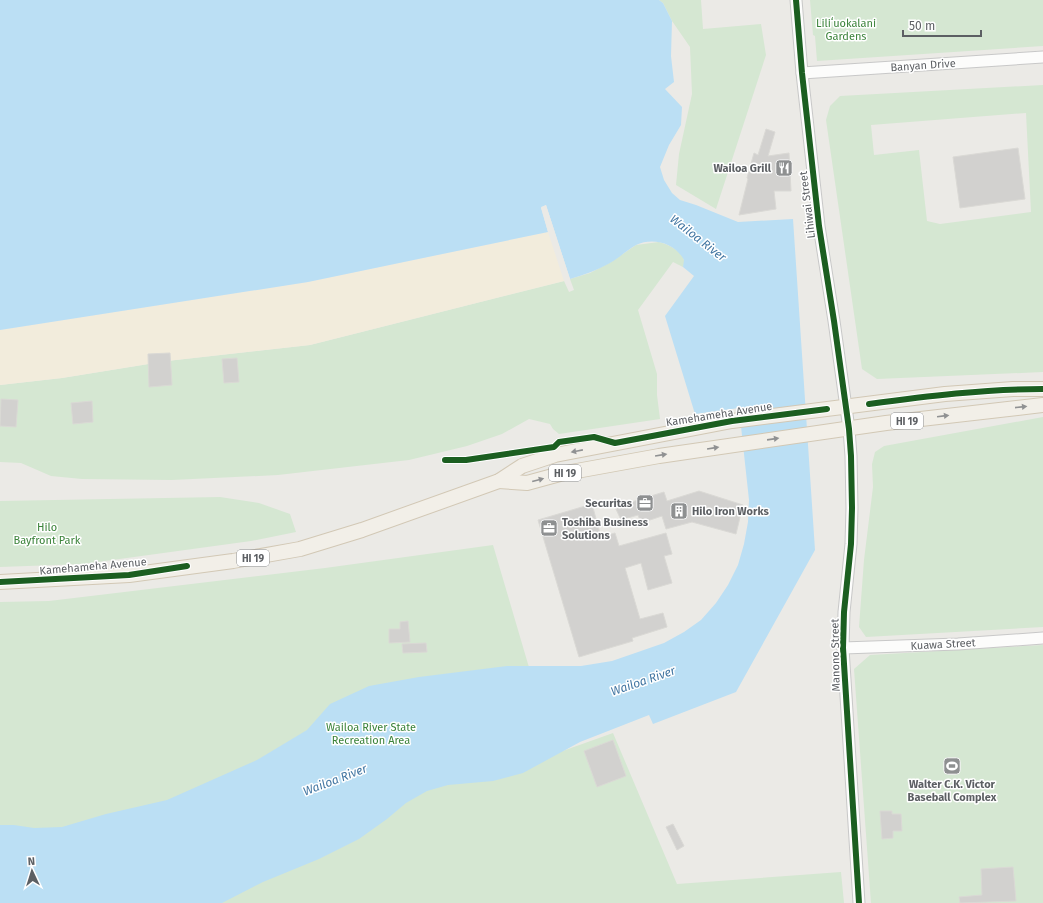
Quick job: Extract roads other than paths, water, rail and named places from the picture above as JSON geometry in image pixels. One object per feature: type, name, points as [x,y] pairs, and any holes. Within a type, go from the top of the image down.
[{"type":"main road","name":"Kamehameha Avenue","points":[[0,582],[129,575],[226,562],[284,552],[350,534],[499,481],[522,466],[555,455],[732,421],[945,394],[1013,389],[1043,389]]},
{"type":"main road","name":"Kamehameha Avenue","points":[[499,481],[527,483],[560,474],[631,460],[734,444],[886,423],[1043,405]]},
{"type":"street","name":"Lihiwai Street","points":[[796,0],[802,73],[819,226],[846,406]]},
{"type":"street","name":"Banyan Drive","points":[[802,73],[1043,57]]},
{"type":"street","name":"Manono Street","points":[[846,406],[852,456],[852,508],[851,544],[842,648],[859,903]]},
{"type":"street","name":"Kuawa Street","points":[[842,648],[958,644],[1043,638]]},
{"type":"water","name":"Wailoa River","points":[[0,0],[659,0],[663,3],[672,21],[671,56],[674,82],[665,89],[682,107],[681,125],[669,145],[660,167],[664,180],[672,193],[680,200],[738,222],[793,219],[815,550],[736,692],[653,724],[649,715],[580,742],[523,773],[493,781],[448,785],[427,791],[406,803],[359,839],[319,859],[263,882],[222,903],[0,903],[0,825],[14,825],[34,828],[62,827],[106,814],[167,800],[257,760],[307,730],[330,704],[369,686],[419,677],[507,666],[581,666],[612,661],[664,643],[684,632],[701,620],[716,603],[728,585],[738,565],[744,544],[748,522],[749,500],[739,408],[695,414],[665,316],[694,276],[683,267],[684,260],[680,254],[675,249],[663,243],[643,243],[636,245],[605,266],[570,279],[546,205],[541,208],[548,232],[308,282],[0,330]]},
{"type":"place","name":"Wailoa Grill","points":[[784,168]]},
{"type":"place","name":"Securitas","points":[[645,503]]},
{"type":"place","name":"Hilo Iron Works","points":[[679,511]]},
{"type":"place","name":"Toshiba Business Solutions","points":[[549,528]]},
{"type":"place","name":"Walter C.K. Victor Baseball Complex","points":[[952,766]]},
{"type":"park label","name":"Liliʻuokalani Gardens","points":[[846,29]]},
{"type":"park label","name":"Hilo Bayfront Park","points":[[47,533]]},
{"type":"park label","name":"Wailoa River State Recreation Area","points":[[371,733]]}]
